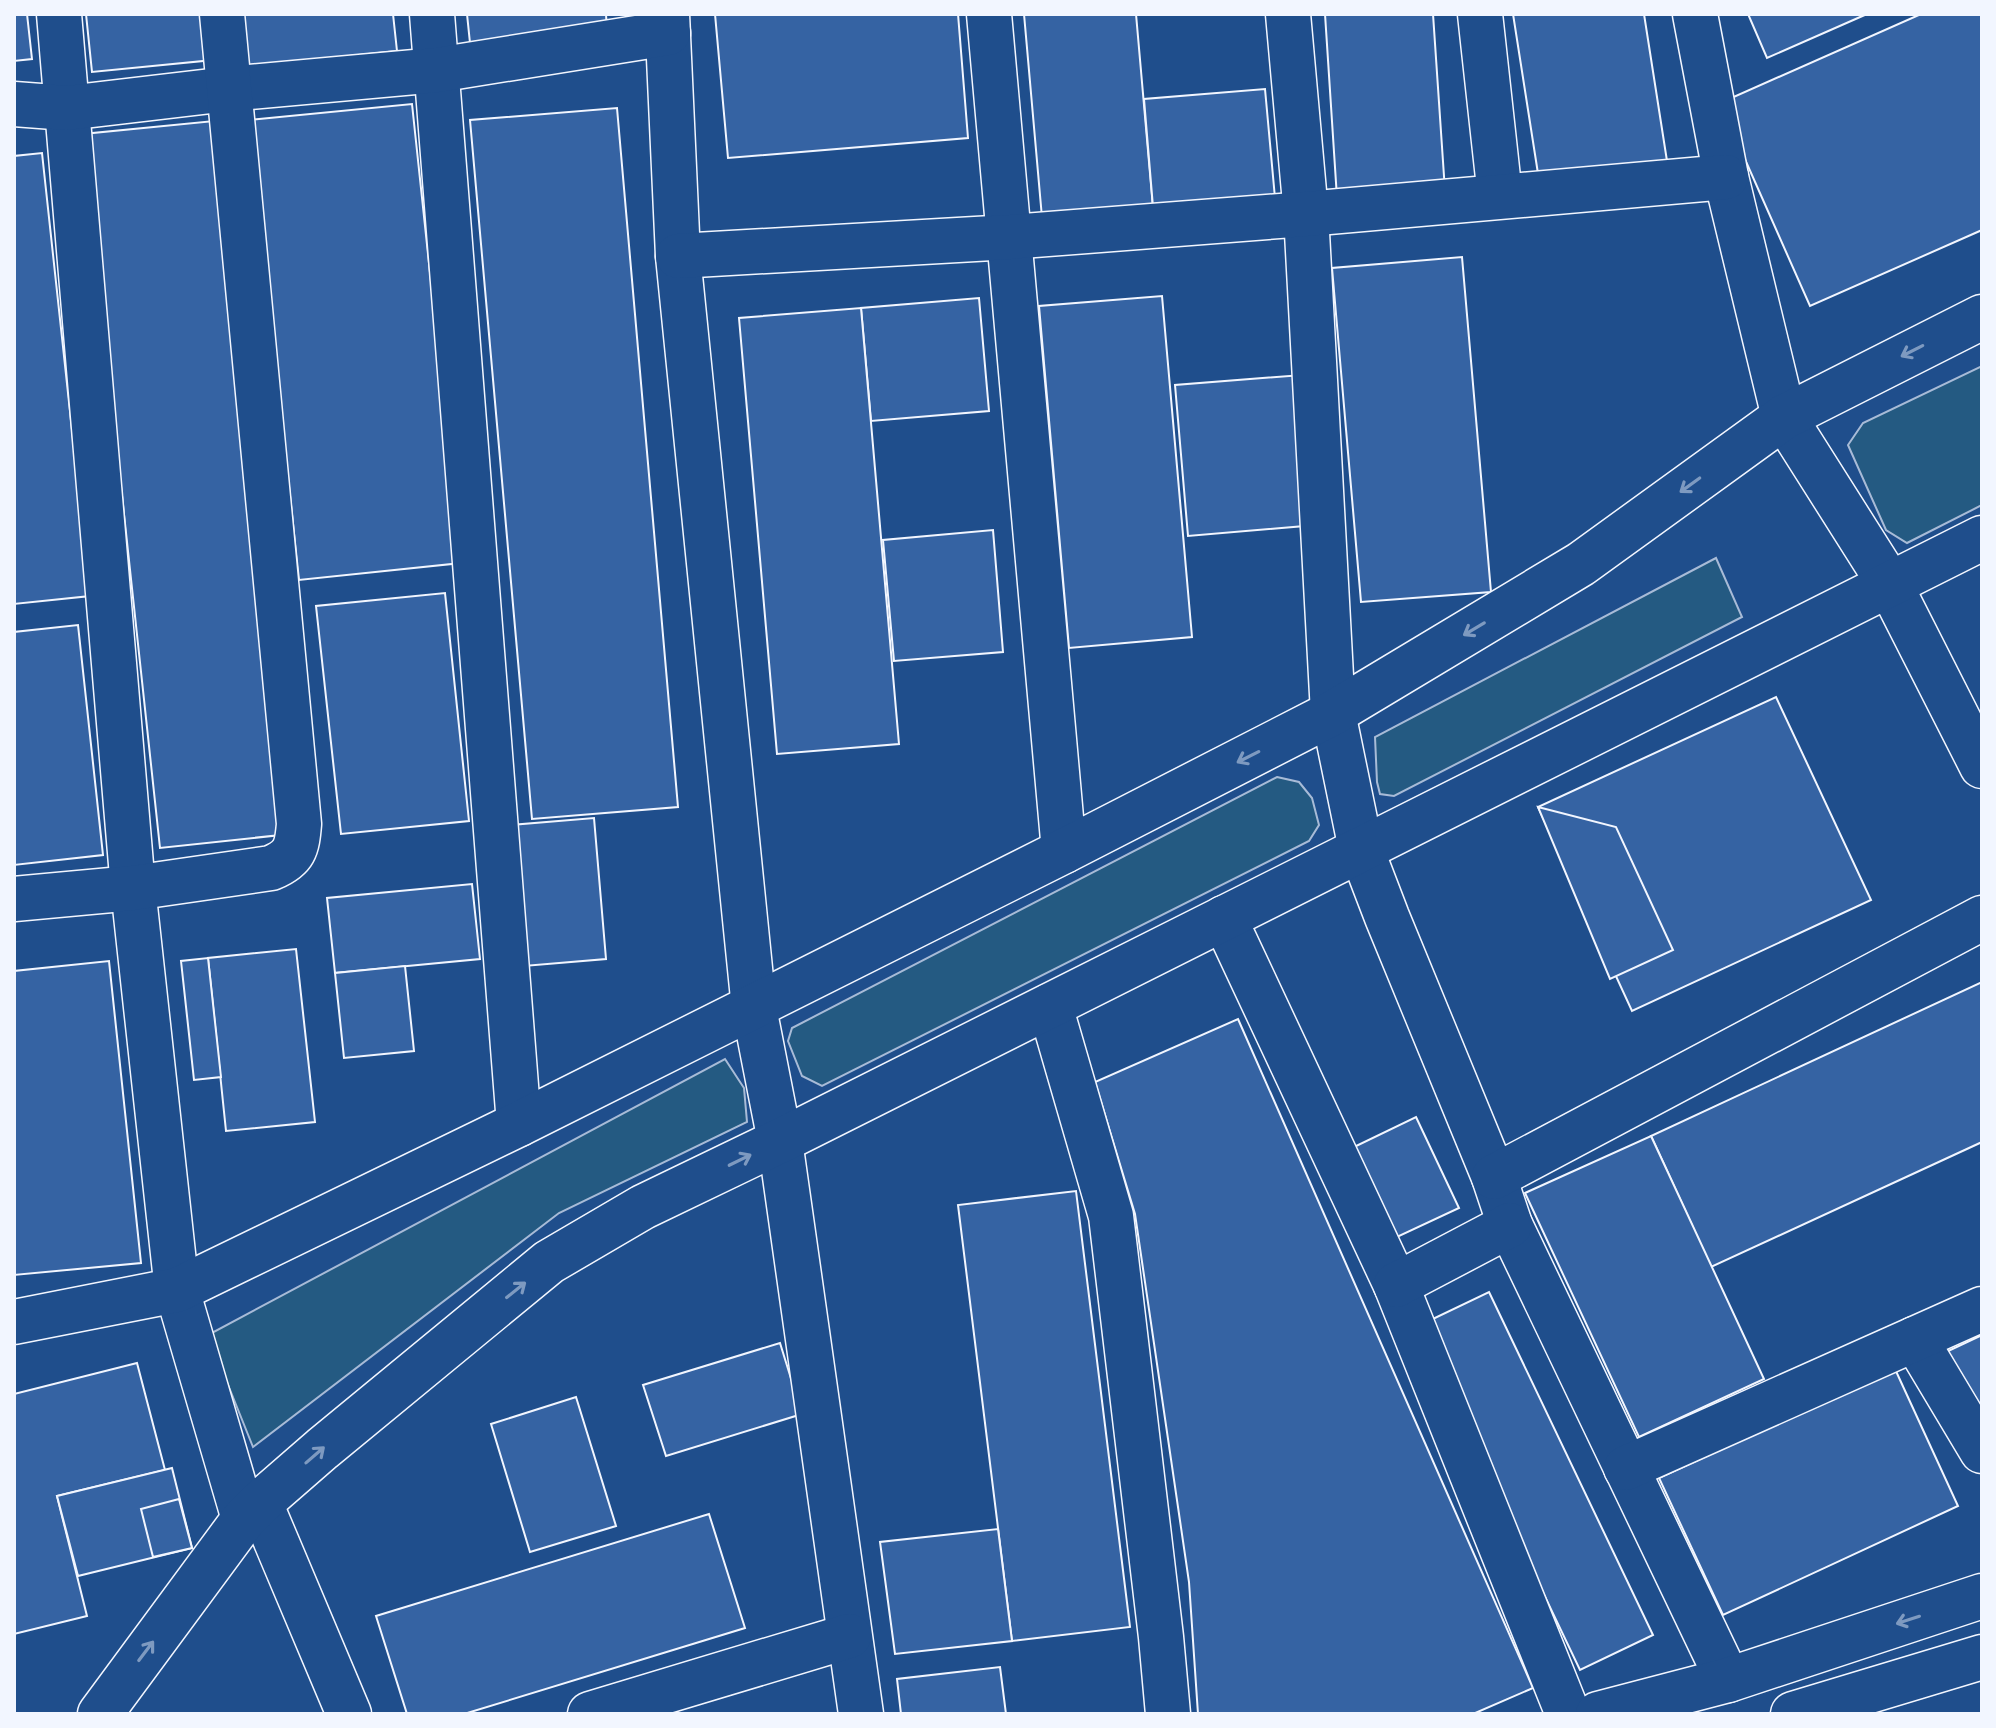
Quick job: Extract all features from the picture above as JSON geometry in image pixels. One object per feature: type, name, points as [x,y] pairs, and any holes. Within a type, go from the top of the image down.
[{"type":"street","points":[[59,14],[133,888],[177,1290],[252,1511],[349,1714]]},
{"type":"street","points":[[14,899],[133,888],[271,868],[293,854],[297,845],[299,824],[222,14]]},
{"type":"street","points":[[432,14],[519,1124]]},
{"type":"street","points":[[989,14],[1064,851]]},
{"type":"street","points":[[1288,14],[1306,214],[1333,713],[1361,849],[1494,1177],[1510,1225],[1728,1680]]},
{"type":"street","points":[[1480,14],[1500,196]]},
{"type":"street","points":[[1695,14],[1726,177],[1784,417],[1889,583],[1982,766]]},
{"type":"street","points":[[14,104],[67,108],[228,89],[437,70],[668,24],[678,256],[754,1008],[780,1141],[861,1714]]},
{"type":"street","points":[[678,256],[1010,237],[1726,177]]},
{"type":"street","points":[[14,1322],[177,1290],[754,1008],[1064,851],[1333,713],[1581,564],[1784,417],[1982,317]]},
{"type":"street","points":[[100,1714],[252,1511],[322,1449],[549,1262],[643,1207],[1982,538]]},
{"type":"street","points":[[1224,918],[1396,1285],[1568,1714]]},
{"type":"street","points":[[1494,1177],[1982,918]]},
{"type":"street","points":[[1050,1006],[1111,1216],[1168,1714]]},
{"type":"street","points":[[1396,1285],[1510,1225]]},
{"type":"street","points":[[1626,1468],[1982,1309]]},
{"type":"street","points":[[1915,1339],[1982,1451]]},
{"type":"street","points":[[1598,1714],[1728,1680],[1982,1596]]},
{"type":"street","points":[[590,1714],[849,1636]]},
{"type":"street","points":[[1793,1714],[1982,1657]]},
{"type":"shaded area","points":[[1982,366],[1982,505],[1907,543],[1886,530],[1848,445],[1863,423]]},
{"type":"shaded area","points":[[1716,558],[1742,617],[1394,796],[1380,794],[1375,737]]},
{"type":"shaded area","points":[[1277,777],[1299,782],[1312,798],[1319,825],[1309,841],[822,1086],[802,1076],[788,1041],[792,1028]]},
{"type":"shaded area","points":[[725,1059],[744,1088],[747,1122],[559,1213],[253,1447],[208,1335]]},
{"type":"building","points":[[14,14],[27,14],[32,59],[14,61]]},
{"type":"building","points":[[86,14],[208,14],[213,60],[92,72]]},
{"type":"building","points":[[237,14],[393,14],[397,51],[243,67]]},
{"type":"building","points":[[467,14],[606,14],[607,32],[470,43]]},
{"type":"building","points":[[715,14],[958,14],[968,138],[728,158]]},
{"type":"building","points":[[1024,14],[1136,14],[1154,219],[1043,229]]},
{"type":"building","points":[[1325,14],[1433,14],[1445,191],[1337,198]]},
{"type":"building","points":[[1513,14],[1644,14],[1667,161],[1539,180]]},
{"type":"building","points":[[1748,14],[1867,14],[1767,58]]},
{"type":"building","points":[[1921,14],[1982,14],[1982,230],[1810,306],[1720,103]]},
{"type":"building","points":[[1265,89],[1276,209],[1154,219],[1144,99]]},
{"type":"building","points":[[412,104],[461,563],[299,580],[250,120]]},
{"type":"building","points":[[617,108],[678,807],[532,819],[470,120]]},
{"type":"building","points":[[214,121],[290,834],[160,848],[83,134]]},
{"type":"building","points":[[42,153],[90,596],[14,604],[14,156]]},
{"type":"building","points":[[1462,257],[1491,592],[1361,602],[1332,268]]},
{"type":"building","points":[[1162,296],[1192,637],[1069,648],[1039,306]]},
{"type":"building","points":[[979,298],[989,411],[871,421],[861,308]]},
{"type":"building","points":[[861,308],[899,744],[777,754],[739,318]]},
{"type":"building","points":[[1302,375],[1316,525],[1188,536],[1175,385]]},
{"type":"building","points":[[993,530],[1003,652],[894,661],[883,540]]},
{"type":"building","points":[[445,593],[469,821],[341,834],[316,606]]},
{"type":"building","points":[[78,625],[103,855],[14,865],[14,632]]},
{"type":"building","points":[[1776,697],[1871,900],[1632,1011],[1538,807]]},
{"type":"building","points":[[1538,807],[1616,827],[1673,950],[1610,979]]},
{"type":"building","points":[[594,818],[606,959],[524,966],[511,825]]},
{"type":"building","points":[[472,884],[480,959],[335,973],[327,898]]},
{"type":"building","points":[[296,949],[315,1122],[226,1131],[208,958]]},
{"type":"building","points":[[208,958],[221,1077],[194,1080],[181,961]]},
{"type":"building","points":[[109,961],[141,1263],[14,1275],[14,971]]},
{"type":"building","points":[[405,966],[414,1051],[344,1058],[335,973]]},
{"type":"building","points":[[1982,982],[1982,1142],[1711,1267],[1651,1136]]},
{"type":"building","points":[[1238,1019],[1533,1688],[1473,1714],[1198,1714],[1189,1582],[1135,1214],[1095,1082]]},
{"type":"building","points":[[1416,1117],[1459,1208],[1397,1237],[1354,1147]]},
{"type":"building","points":[[1651,1136],[1764,1379],[1639,1437],[1525,1193]]},
{"type":"building","points":[[1076,1191],[1130,1627],[1012,1641],[958,1205]]},
{"type":"building","points":[[1489,1292],[1653,1635],[1580,1670],[1416,1327]]},
{"type":"building","points":[[1982,1335],[1982,1430],[1946,1352]]},
{"type":"building","points":[[780,1343],[802,1414],[666,1456],[643,1385]]},
{"type":"building","points":[[137,1363],[165,1470],[57,1496],[87,1616],[14,1634],[14,1394]]},
{"type":"building","points":[[1895,1369],[1958,1506],[1723,1615],[1659,1478]]},
{"type":"building","points":[[576,1397],[616,1526],[530,1552],[491,1424]]},
{"type":"building","points":[[172,1468],[192,1548],[78,1576],[57,1496]]},
{"type":"building","points":[[179,1499],[192,1548],[153,1557],[141,1509]]},
{"type":"building","points":[[709,1514],[745,1628],[464,1714],[407,1714],[376,1616]]},
{"type":"building","points":[[998,1529],[1012,1641],[895,1654],[880,1542]]},
{"type":"building","points":[[1000,1667],[1006,1714],[901,1714],[897,1679]]}]
